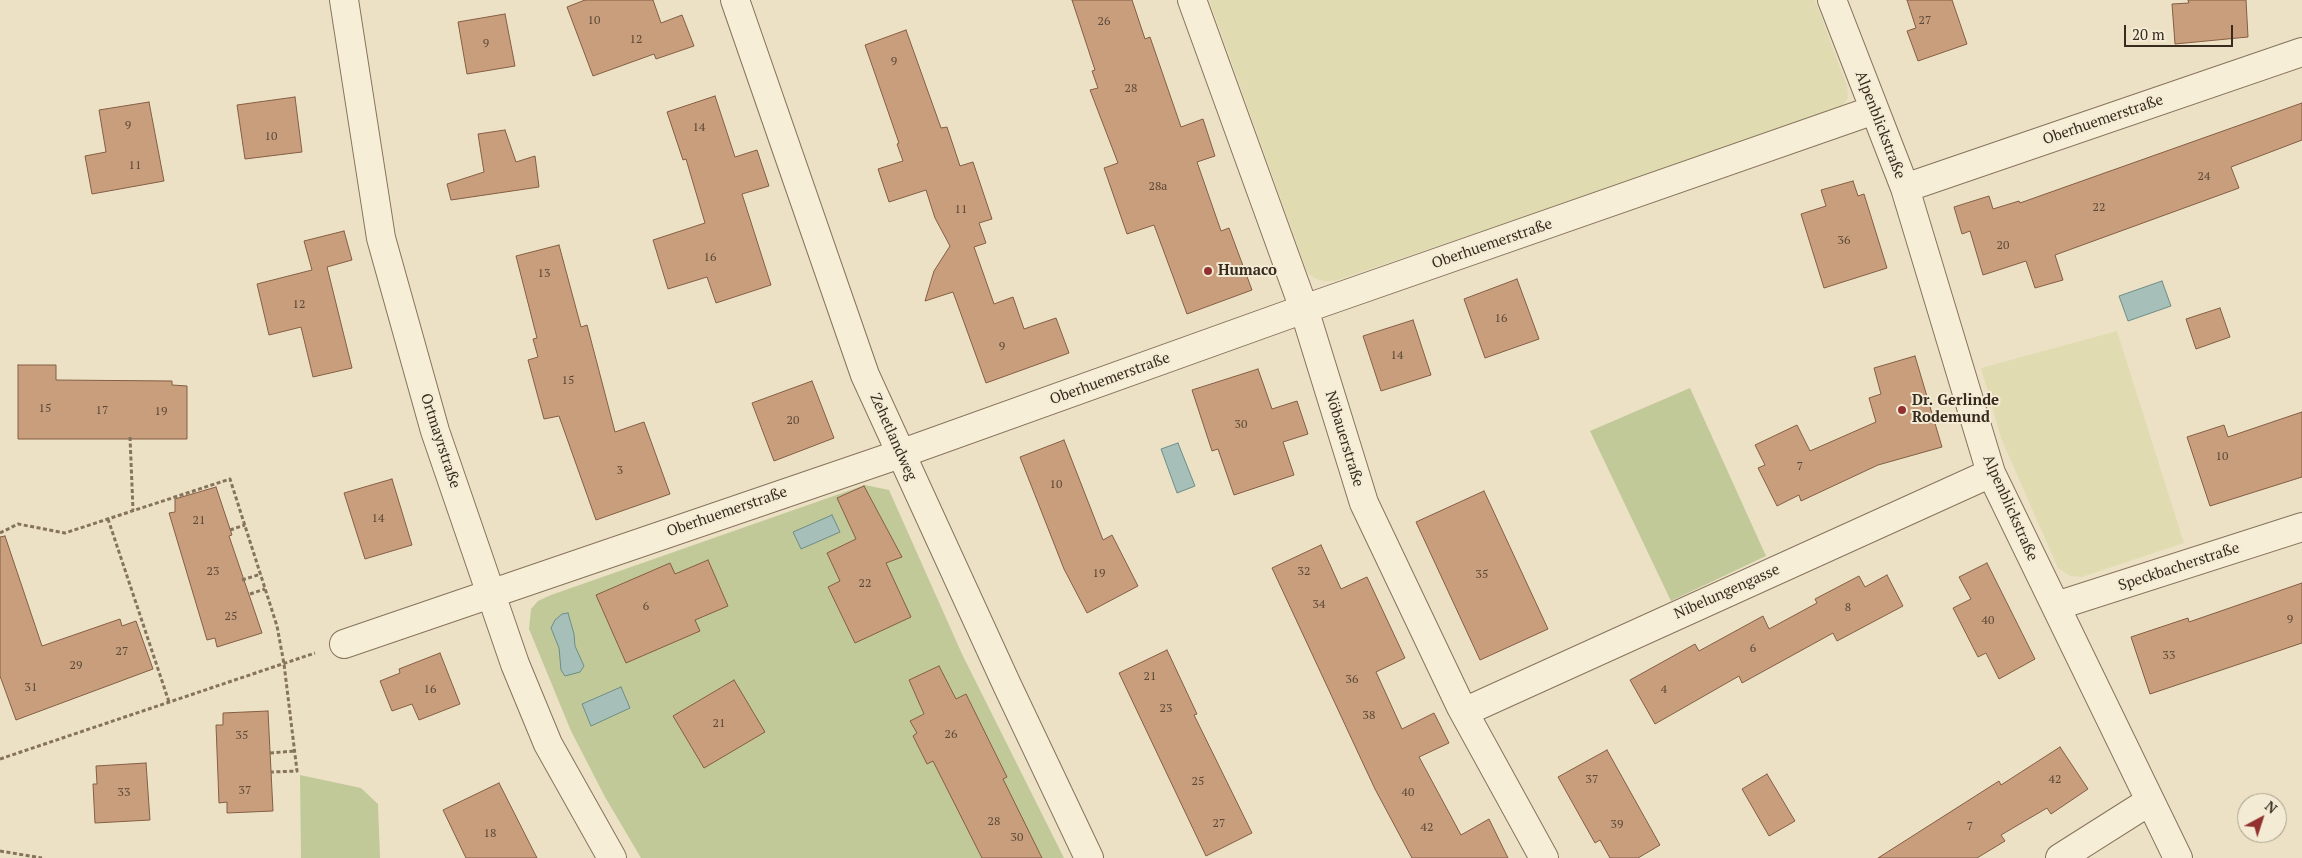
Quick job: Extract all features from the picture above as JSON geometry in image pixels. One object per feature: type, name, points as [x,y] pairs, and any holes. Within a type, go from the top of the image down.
[{"type":"street","name":"Ortmayrstraße","points":[[344,0],[381,238],[434,431],[515,664],[548,744],[612,858]]},
{"type":"street","name":"Zehetlandweg","points":[[735,0],[865,375],[1089,858]]},
{"type":"street","name":"Nöbauerstraße","points":[[1192,0],[1304,309],[1364,503],[1464,712],[1544,858]]},
{"type":"street","name":"Alpenblickstraße","points":[[1832,0],[1905,188],[1991,473],[2178,858]]},
{"type":"street","name":"Oberhuemerstraße","points":[[1905,188],[2302,52]]},
{"type":"street","name":"Oberhuemerstraße","points":[[344,644],[900,454],[1304,309],[1874,110]]},
{"type":"street","name":"Nibelungengasse","points":[[1464,712],[1991,473]]},
{"type":"street","name":"Speckbacherstraße","points":[[2056,606],[2302,528]]},
{"type":"street","points":[[2060,858],[2150,801]]},
{"type":"path","points":[[130,437],[133,510]]},
{"type":"path","points":[[0,532],[18,524],[65,533],[230,479],[277,626],[284,664],[296,771],[271,772]]},
{"type":"path","points":[[108,518],[169,702]]},
{"type":"path","points":[[230,530],[245,525]]},
{"type":"path","points":[[242,580],[260,574]]},
{"type":"path","points":[[250,594],[265,590]]},
{"type":"path","points":[[0,759],[284,664]]},
{"type":"path","points":[[270,753],[294,752]]},
{"type":"path","points":[[0,851],[42,858]]},
{"type":"shaded area","points":[[1209,0],[1815,0],[1847,86],[1848,98],[1842,106],[1834,111],[1335,281],[1324,281],[1314,278],[1307,272]]},
{"type":"shaded area","points":[[2117,331],[2184,543],[2082,577],[2070,576],[2058,568],[2001,438],[1981,368]]},
{"type":"green space","points":[[1690,388],[1766,556],[1671,601],[1590,431]]},
{"type":"green space","points":[[865,485],[889,490],[962,654],[1064,858],[641,858],[605,797],[571,731],[529,629],[531,609],[538,601],[551,595]]},
{"type":"green space","points":[[300,775],[361,788],[378,804],[380,858],[301,858]]},
{"type":"water","points":[[2162,281],[2171,306],[2128,321],[2119,296]]},
{"type":"water","points":[[1178,443],[1195,486],[1177,493],[1161,449]]},
{"type":"water","points":[[832,515],[840,532],[801,549],[793,532]]},
{"type":"water","points":[[568,613],[574,634],[575,646],[584,666],[580,672],[565,676],[561,670],[559,648],[551,628],[555,620],[562,614]]},
{"type":"water","points":[[621,687],[630,708],[591,726],[582,704]]},
{"type":"building","points":[[585,0],[653,0],[661,23],[682,15],[694,46],[656,59],[654,54],[593,76],[567,7]]},
{"type":"building","points":[[1072,0],[1132,0],[1145,39],[1150,37],[1181,127],[1203,119],[1215,156],[1197,162],[1221,231],[1229,228],[1252,290],[1187,314],[1154,225],[1127,234],[1104,168],[1118,163],[1090,90],[1098,88],[1092,71],[1095,70]]},
{"type":"building","points":[[1907,0],[1952,0],[1967,44],[1918,61],[1907,31],[1916,28]]},
{"type":"building","points":[[2188,0],[2246,0],[2248,37],[2175,44],[2172,4],[2189,3]]},
{"type":"building","points":[[505,14],[515,66],[467,74],[458,22]]},
{"type":"building","points":[[906,30],[941,128],[947,127],[960,166],[973,162],[992,219],[979,223],[986,243],[974,247],[994,304],[1013,297],[1024,329],[1056,318],[1069,353],[986,383],[953,292],[925,301],[934,271],[950,246],[935,218],[926,190],[889,202],[878,169],[903,161],[897,144],[899,143],[865,45]]},
{"type":"building","points":[[715,96],[735,157],[757,150],[769,186],[742,194],[771,285],[716,303],[707,277],[668,289],[653,240],[705,223],[686,159],[683,160],[667,112]]},
{"type":"building","points":[[295,97],[302,152],[245,159],[237,105]]},
{"type":"building","points":[[149,102],[164,181],[92,194],[85,156],[106,152],[99,110]]},
{"type":"building","points":[[2302,103],[2302,140],[2231,167],[2239,188],[2055,255],[2063,280],[2035,288],[2026,261],[1983,275],[1970,231],[1962,234],[1954,207],[1989,196],[1993,209],[2019,201],[2020,203]]},
{"type":"building","points":[[505,130],[516,162],[535,156],[539,187],[451,200],[447,184],[484,172],[478,134]]},
{"type":"building","points":[[1853,181],[1858,196],[1864,194],[1887,268],[1824,288],[1801,214],[1826,206],[1821,190]]},
{"type":"building","points":[[344,231],[352,260],[327,267],[352,368],[313,377],[301,327],[269,335],[257,284],[312,270],[304,241]]},
{"type":"building","points":[[559,245],[581,327],[587,325],[615,432],[644,422],[670,494],[596,520],[559,416],[544,419],[528,360],[538,357],[533,339],[537,338],[516,256]]},
{"type":"building","points":[[1517,279],[1539,339],[1485,358],[1464,299]]},
{"type":"building","points":[[2220,308],[2230,337],[2196,349],[2186,319]]},
{"type":"building","points":[[1413,320],[1431,375],[1381,391],[1363,336]]},
{"type":"building","points":[[1915,356],[1942,447],[1878,465],[1801,501],[1799,495],[1777,506],[1758,468],[1765,465],[1755,445],[1797,425],[1810,451],[1876,422],[1869,398],[1881,394],[1874,368]]},
{"type":"building","points":[[18,365],[56,365],[56,380],[172,381],[172,385],[187,386],[187,439],[18,439]]},
{"type":"building","points":[[1258,369],[1272,409],[1297,401],[1308,434],[1283,442],[1294,475],[1234,495],[1218,449],[1212,451],[1192,390]]},
{"type":"building","points":[[812,381],[834,438],[774,461],[752,403]]},
{"type":"building","points":[[2302,412],[2302,477],[2210,506],[2187,437],[2224,425],[2228,437]]},
{"type":"building","points":[[1064,440],[1103,540],[1112,535],[1138,586],[1087,613],[1064,569],[1020,457]]},
{"type":"building","points":[[392,479],[412,545],[365,559],[344,493]]},
{"type":"building","points":[[864,486],[902,557],[886,563],[911,617],[855,643],[828,587],[840,581],[827,553],[856,539],[837,498]]},
{"type":"building","points":[[216,487],[232,535],[229,536],[262,633],[217,647],[215,638],[207,640],[169,513],[175,512],[175,499]]},
{"type":"building","points":[[1484,491],[1548,629],[1480,660],[1416,522]]},
{"type":"building","points":[[5,536],[42,646],[120,619],[122,626],[136,621],[153,669],[16,720],[0,676],[0,537]]},
{"type":"building","points":[[1321,545],[1341,589],[1367,577],[1405,658],[1376,672],[1402,729],[1434,713],[1449,743],[1419,757],[1461,835],[1489,819],[1508,858],[1412,858],[1375,789],[1272,568]]},
{"type":"building","points":[[708,560],[728,606],[695,620],[700,631],[626,663],[596,595],[670,563],[675,574]]},
{"type":"building","points":[[1987,563],[2035,659],[1999,679],[1986,653],[1978,657],[1953,608],[1971,599],[1959,577]]},
{"type":"building","points":[[1887,575],[1903,606],[1837,641],[1833,633],[1742,683],[1739,676],[1655,724],[1630,680],[1695,644],[1699,651],[1763,616],[1769,629],[1817,603],[1815,599],[1859,576],[1865,587]]},
{"type":"building","points":[[2302,583],[2302,643],[2150,694],[2131,637],[2188,618],[2189,622]]},
{"type":"building","points":[[1167,650],[1197,714],[1194,715],[1252,833],[1206,856],[1119,673]]},
{"type":"building","points":[[440,653],[460,704],[419,720],[412,704],[392,711],[380,681],[400,673],[399,669]]},
{"type":"building","points":[[939,666],[956,699],[966,694],[1007,777],[1003,779],[1042,858],[982,858],[933,761],[927,764],[913,736],[917,733],[910,721],[924,714],[909,680]]},
{"type":"building","points":[[734,680],[765,732],[704,768],[673,716]]},
{"type":"building","points":[[268,711],[273,811],[227,813],[227,802],[219,803],[216,725],[223,725],[223,713]]},
{"type":"building","points":[[2060,747],[2088,789],[2051,814],[2047,808],[2001,835],[2005,841],[1977,858],[1878,858],[1999,781],[2001,785]]},
{"type":"building","points":[[1607,750],[1660,845],[1638,858],[1610,858],[1600,840],[1595,843],[1558,777]]},
{"type":"building","points":[[146,763],[150,820],[95,823],[93,784],[97,784],[96,766]]},
{"type":"building","points":[[1767,774],[1795,821],[1769,836],[1742,789]]},
{"type":"building","points":[[499,783],[537,858],[466,858],[443,810]]},
{"type":"place","name":"Humaco","points":[[1208,271]]},
{"type":"place","name":"Dr. Gerlinde Rodemund","points":[[1902,410]]}]
